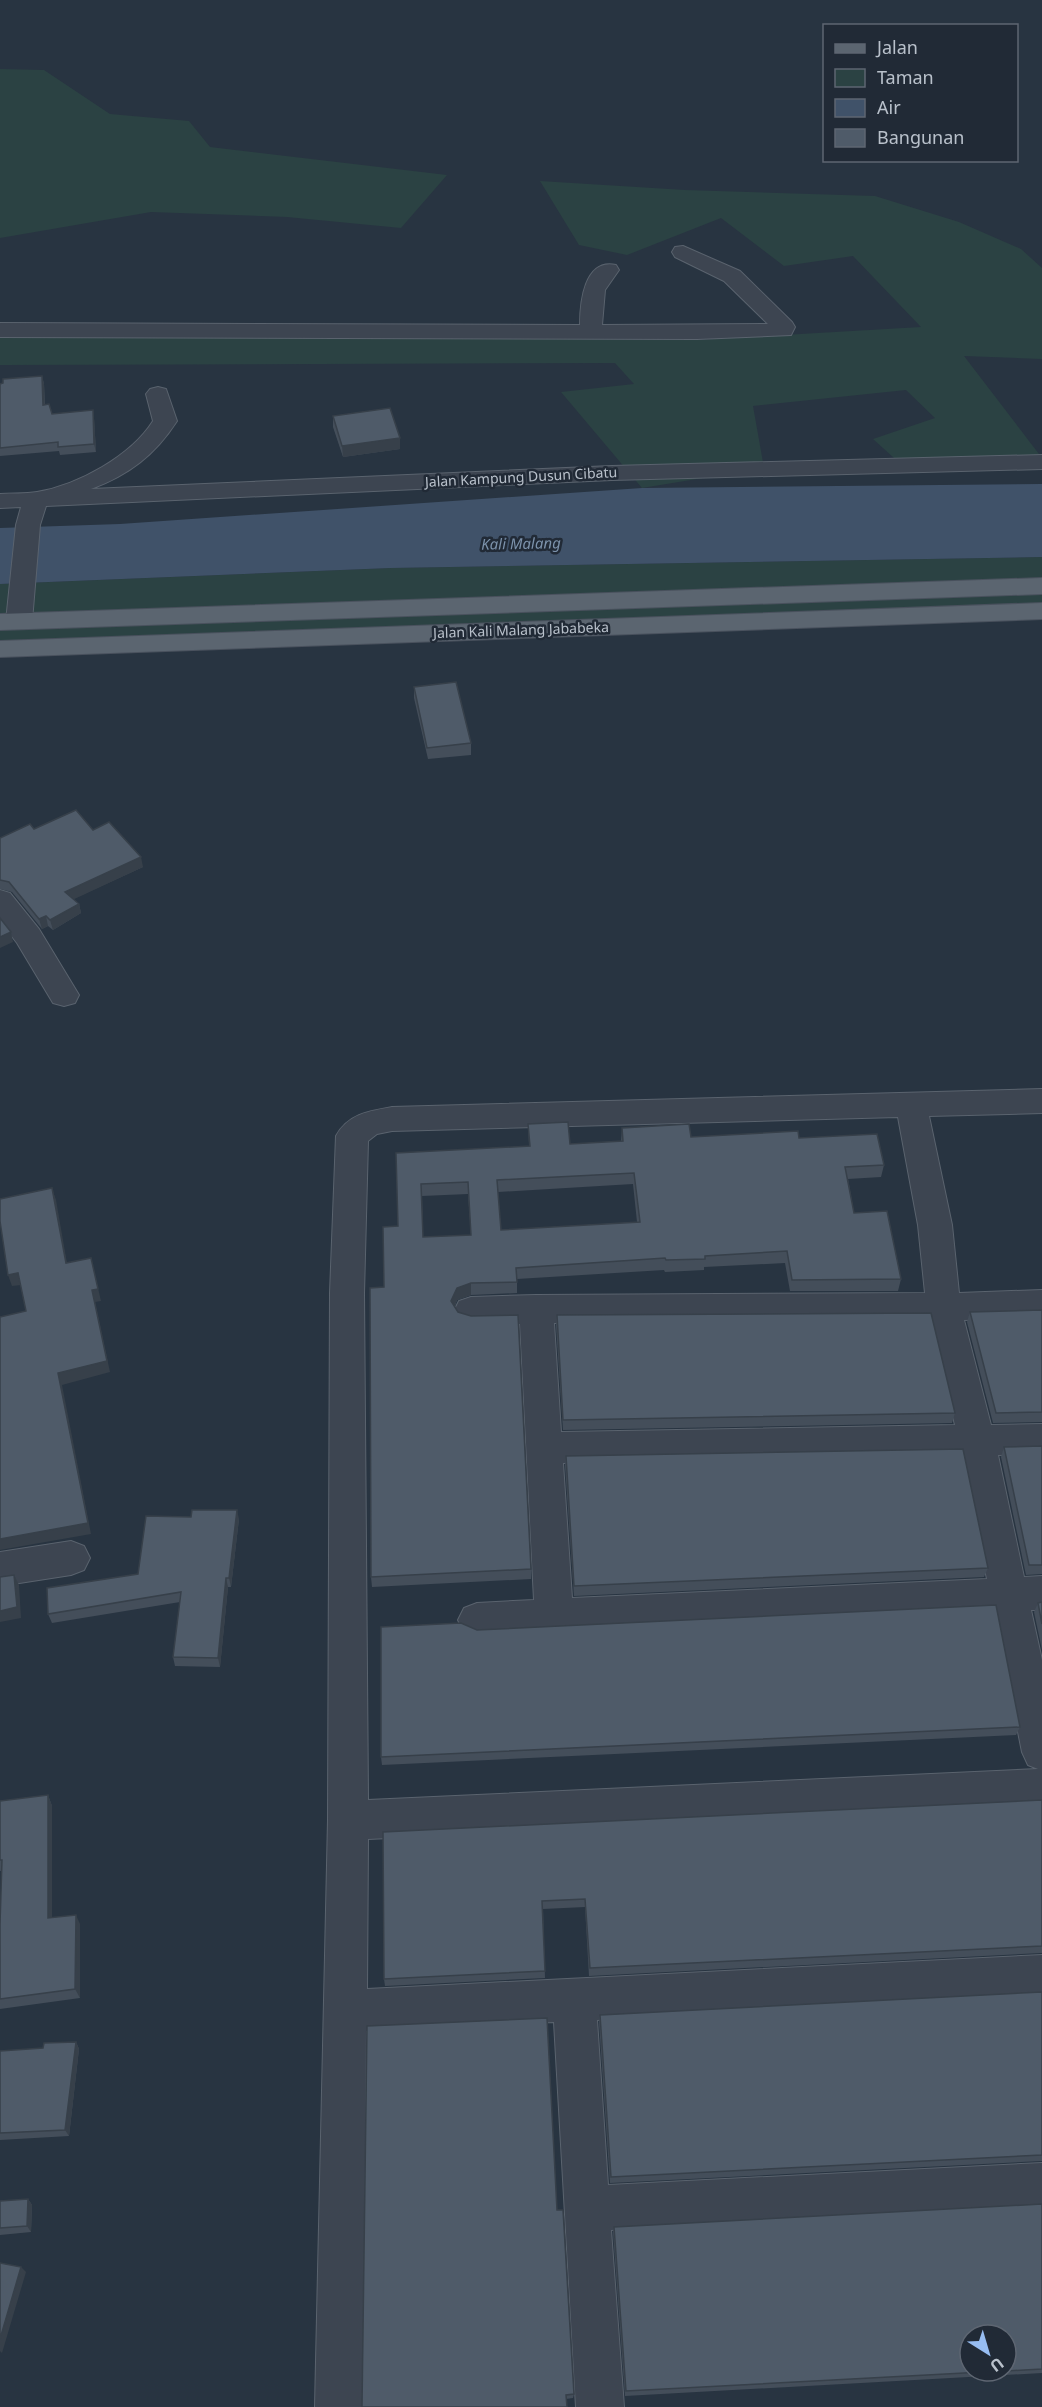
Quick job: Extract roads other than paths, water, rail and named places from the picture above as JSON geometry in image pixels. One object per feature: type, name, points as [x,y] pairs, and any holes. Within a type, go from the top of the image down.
[{"type":"main road","name":"Jalan Kali Malang Jababeka","points":[[13,616],[1042,586]]},
{"type":"main road","name":"Jalan Kali Malang Jababeka","points":[[0,649],[1042,611]]},
{"type":"street","points":[[0,330],[697,332],[783,330],[784,327],[732,276],[683,252]]},
{"type":"street","points":[[591,330],[591,300],[594,285],[608,270]]},
{"type":"street","points":[[13,616],[31,513],[112,472],[156,440],[165,421],[158,394]]},
{"type":"street","name":"Jalan Kampung Dusun Cibatu","points":[[0,501],[31,513],[612,473],[1042,462]]},
{"type":"street","points":[[0,900],[28,936],[64,995]]},
{"type":"street","points":[[339,2407],[348,1820],[347,1293],[352,1136],[368,1123],[392,1119],[1042,1101]]},
{"type":"street","points":[[908,1105],[913,1113],[935,1226],[944,1307],[977,1441],[1026,1594],[1042,1752]]},
{"type":"street","points":[[471,1311],[1042,1304]]},
{"type":"street","points":[[536,1309],[554,1617]]},
{"type":"street","points":[[544,1449],[1042,1439]]},
{"type":"street","points":[[0,1569],[71,1558]]},
{"type":"street","points":[[477,1620],[1026,1594]]},
{"type":"street","points":[[348,1820],[1042,1788]]},
{"type":"street","points":[[345,2011],[1042,1976]]},
{"type":"street","points":[[574,1998],[600,2407]]},
{"type":"street","points":[[588,2209],[1042,2185]]},
{"type":"water","name":"Kali Malang","points":[[1042,484],[1042,557],[391,568],[0,584],[0,528],[120,524],[642,488]]}]
